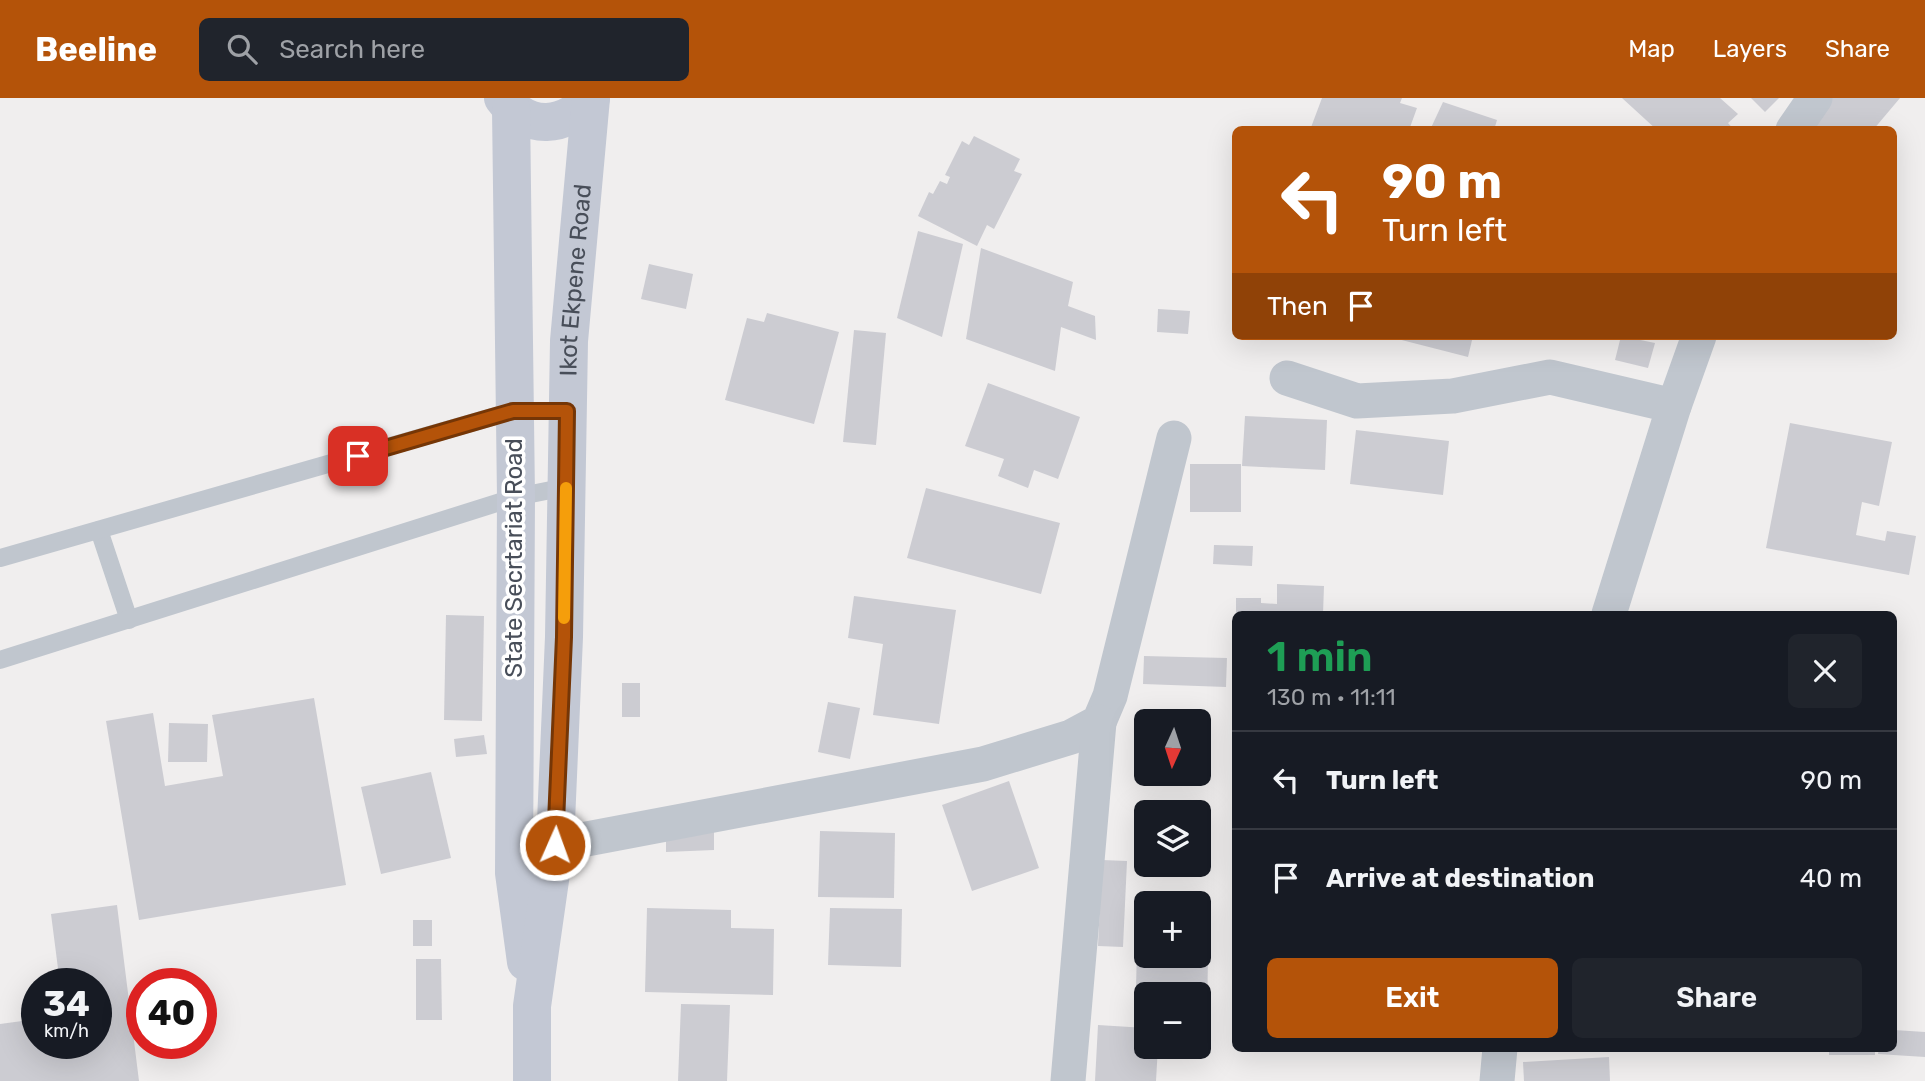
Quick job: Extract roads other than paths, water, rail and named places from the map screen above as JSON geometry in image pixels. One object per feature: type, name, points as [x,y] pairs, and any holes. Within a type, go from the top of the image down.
[{"type":"street","points":[[507,103],[527,118],[545,123],[571,116],[591,98]]},
{"type":"street","name":"Ikot Ekpene Road","points":[[532,1006],[555,845],[564,637],[569,341],[591,98]]},
{"type":"street","points":[[1796,126],[1815,98]]},
{"type":"street","name":"State Secrtariat Road","points":[[507,103],[516,496],[514,873],[532,1006]]},
{"type":"street","points":[[1610,611],[1674,406],[1698,340]]},
{"type":"street","points":[[1287,378],[1357,401],[1454,396],[1550,377],[1674,406]]},
{"type":"street","points":[[1068,1081],[1099,722],[1110,696],[1174,438]]},
{"type":"street","points":[[555,845],[983,765],[1071,737],[1099,722]]},
{"type":"street","points":[[531,1081],[532,1006]]},
{"type":"street","points":[[1497,1081],[1500,1052]]},
{"type":"lane","points":[[0,558],[513,411],[567,411]]},
{"type":"lane","points":[[0,660],[516,496],[566,488]]},
{"type":"lane","points":[[99,530],[129,620]]}]
